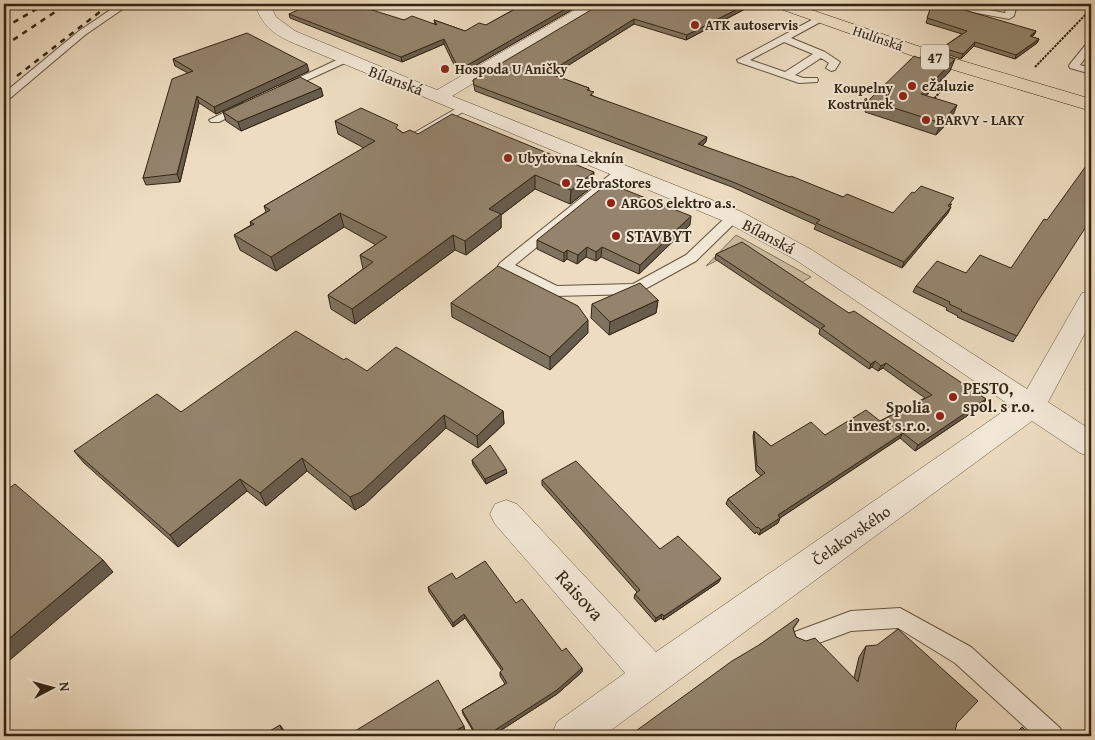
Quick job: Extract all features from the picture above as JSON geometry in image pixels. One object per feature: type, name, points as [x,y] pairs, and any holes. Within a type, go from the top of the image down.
[{"type":"main road","name":"Hulínská","points":[[780,4],[950,63],[1091,105]]},
{"type":"street","name":"Bílanská","points":[[263,4],[267,18],[277,28],[343,60],[439,96],[734,217],[804,255],[1091,444]]},
{"type":"street","points":[[439,96],[596,4]]},
{"type":"street","name":"Čelakovského","points":[[571,736],[1032,406],[1091,299]]},
{"type":"street","name":"Raisova","points":[[506,514],[653,676]]},
{"type":"lane","points":[[4,98],[82,33],[125,4]]},
{"type":"lane","points":[[945,4],[1009,16],[1012,4]]},
{"type":"lane","points":[[813,80],[803,81],[742,60],[822,18]]},
{"type":"lane","points":[[783,38],[835,62],[831,68]]},
{"type":"lane","points":[[1091,44],[1074,66],[1091,71]]},
{"type":"lane","points":[[786,76],[821,54]]},
{"type":"lane","points":[[276,91],[343,60]]},
{"type":"lane","points":[[215,120],[250,103]]},
{"type":"lane","points":[[406,141],[464,107]]},
{"type":"lane","points":[[621,172],[504,266],[556,291],[636,289],[691,258],[734,217]]},
{"type":"lane","points":[[800,640],[851,621],[900,618],[963,655],[1052,736]]},
{"type":"path","points":[[1029,73],[1091,9]]},
{"type":"path","points":[[928,105],[949,82]]},
{"type":"shaded area","points":[[736,235],[811,277],[797,285],[741,248],[706,266]]},
{"type":"building","points":[[311,4],[353,4],[404,20],[412,16],[437,25],[434,20],[465,31],[479,23],[486,25],[524,4],[574,4],[459,70],[444,39],[401,57],[289,14]]},
{"type":"building","points":[[601,4],[747,4],[687,35],[634,19],[548,73],[589,88],[587,90],[594,92],[590,95],[707,137],[698,144],[791,176],[843,197],[847,194],[893,213],[912,192],[914,193],[921,186],[954,198],[948,206],[951,207],[904,262],[816,223],[820,220],[733,182],[474,85],[473,80]]},
{"type":"building","points":[[932,4],[944,4],[1036,31],[1030,36],[1039,39],[1016,55],[975,42],[963,54],[942,48],[967,31],[927,18]]},
{"type":"building","points":[[247,33],[307,64],[214,107],[197,96],[177,174],[143,178],[172,79],[193,71],[173,59]]},
{"type":"building","points":[[930,51],[955,59],[921,94],[957,105],[941,123],[869,100],[914,56],[919,58]]},
{"type":"building","points":[[300,77],[321,88],[238,122],[223,112]]},
{"type":"building","points":[[361,108],[398,125],[396,128],[403,133],[410,130],[418,134],[452,114],[594,172],[571,190],[535,175],[489,209],[501,214],[465,241],[453,235],[352,309],[328,295],[373,262],[360,255],[387,237],[340,213],[271,257],[234,235],[254,224],[250,222],[270,210],[264,206],[375,141],[335,121]]},
{"type":"building","points":[[1091,159],[1091,219],[1017,336],[961,311],[949,304],[950,302],[916,286],[937,261],[966,273],[980,255],[1011,268],[1044,219],[1047,220]]},
{"type":"building","name":"STAVBYT","points":[[608,183],[691,216],[640,265],[602,247],[596,252],[587,247],[578,255],[567,250],[564,253],[537,240]]},
{"type":"building","points":[[742,242],[849,313],[854,311],[986,399],[918,445],[903,433],[778,515],[780,518],[761,530],[757,528],[728,499],[765,473],[757,465],[754,431],[771,446],[811,422],[825,435],[866,410],[880,421],[932,395],[886,363],[881,366],[875,361],[871,364],[821,328],[825,326],[716,254]]},
{"type":"building","points":[[498,266],[578,306],[588,320],[550,357],[451,303]]},
{"type":"building","points":[[640,283],[658,300],[610,322],[592,304]]},
{"type":"building","points":[[296,331],[344,360],[346,358],[367,371],[396,347],[503,411],[477,436],[444,415],[361,492],[350,497],[302,458],[260,493],[240,479],[170,535],[74,451],[157,394],[181,412]]},
{"type":"building","points":[[490,445],[506,469],[485,479],[472,460]]},
{"type":"building","points":[[576,461],[660,549],[678,536],[721,578],[664,616],[662,614],[656,618],[635,594],[640,590],[542,480]]},
{"type":"building","points":[[15,484],[103,560],[4,643],[4,492]]},
{"type":"building","points":[[485,561],[516,603],[522,599],[562,651],[566,648],[582,668],[557,690],[486,736],[477,736],[462,710],[507,683],[500,672],[503,669],[464,614],[453,623],[428,587],[452,573],[456,579]]},
{"type":"building","points":[[797,618],[799,620],[793,628],[796,637],[806,641],[815,638],[858,682],[866,646],[877,645],[898,629],[978,701],[957,723],[954,736],[629,736],[732,661],[759,645]]},
{"type":"building","points":[[438,680],[464,726],[446,736],[347,736]]},
{"type":"building","points":[[280,725],[284,736],[261,736]]},
{"type":"building","points":[[1022,727],[1031,736],[1013,736]]},
{"type":"railway","points":[[4,28],[45,4]]},
{"type":"railway","points":[[4,46],[67,4]]},
{"type":"railway","points":[[17,76],[110,4]]},
{"type":"place","name":"ATK autoservis","points":[[695,25]]},
{"type":"place","name":"Hospoda U Aničky","points":[[445,69]]},
{"type":"place","name":"eŽaluzie","points":[[912,86]]},
{"type":"place","name":"Koupelny Kostrůnek","points":[[903,96]]},
{"type":"place","name":"BARVY - LAKY","points":[[926,120]]},
{"type":"place","name":"Ubytovna Leknín","points":[[508,158]]},
{"type":"place","name":"ZebraStores","points":[[566,183]]},
{"type":"place","name":"ARGOS elektro a.s.","points":[[611,203]]},
{"type":"place","name":"STAVBYT","points":[[616,236]]},
{"type":"place","name":"PESTO, spol. s r.o.","points":[[953,397]]},
{"type":"place","name":"Spolia invest s.r.o.","points":[[940,416]]}]
